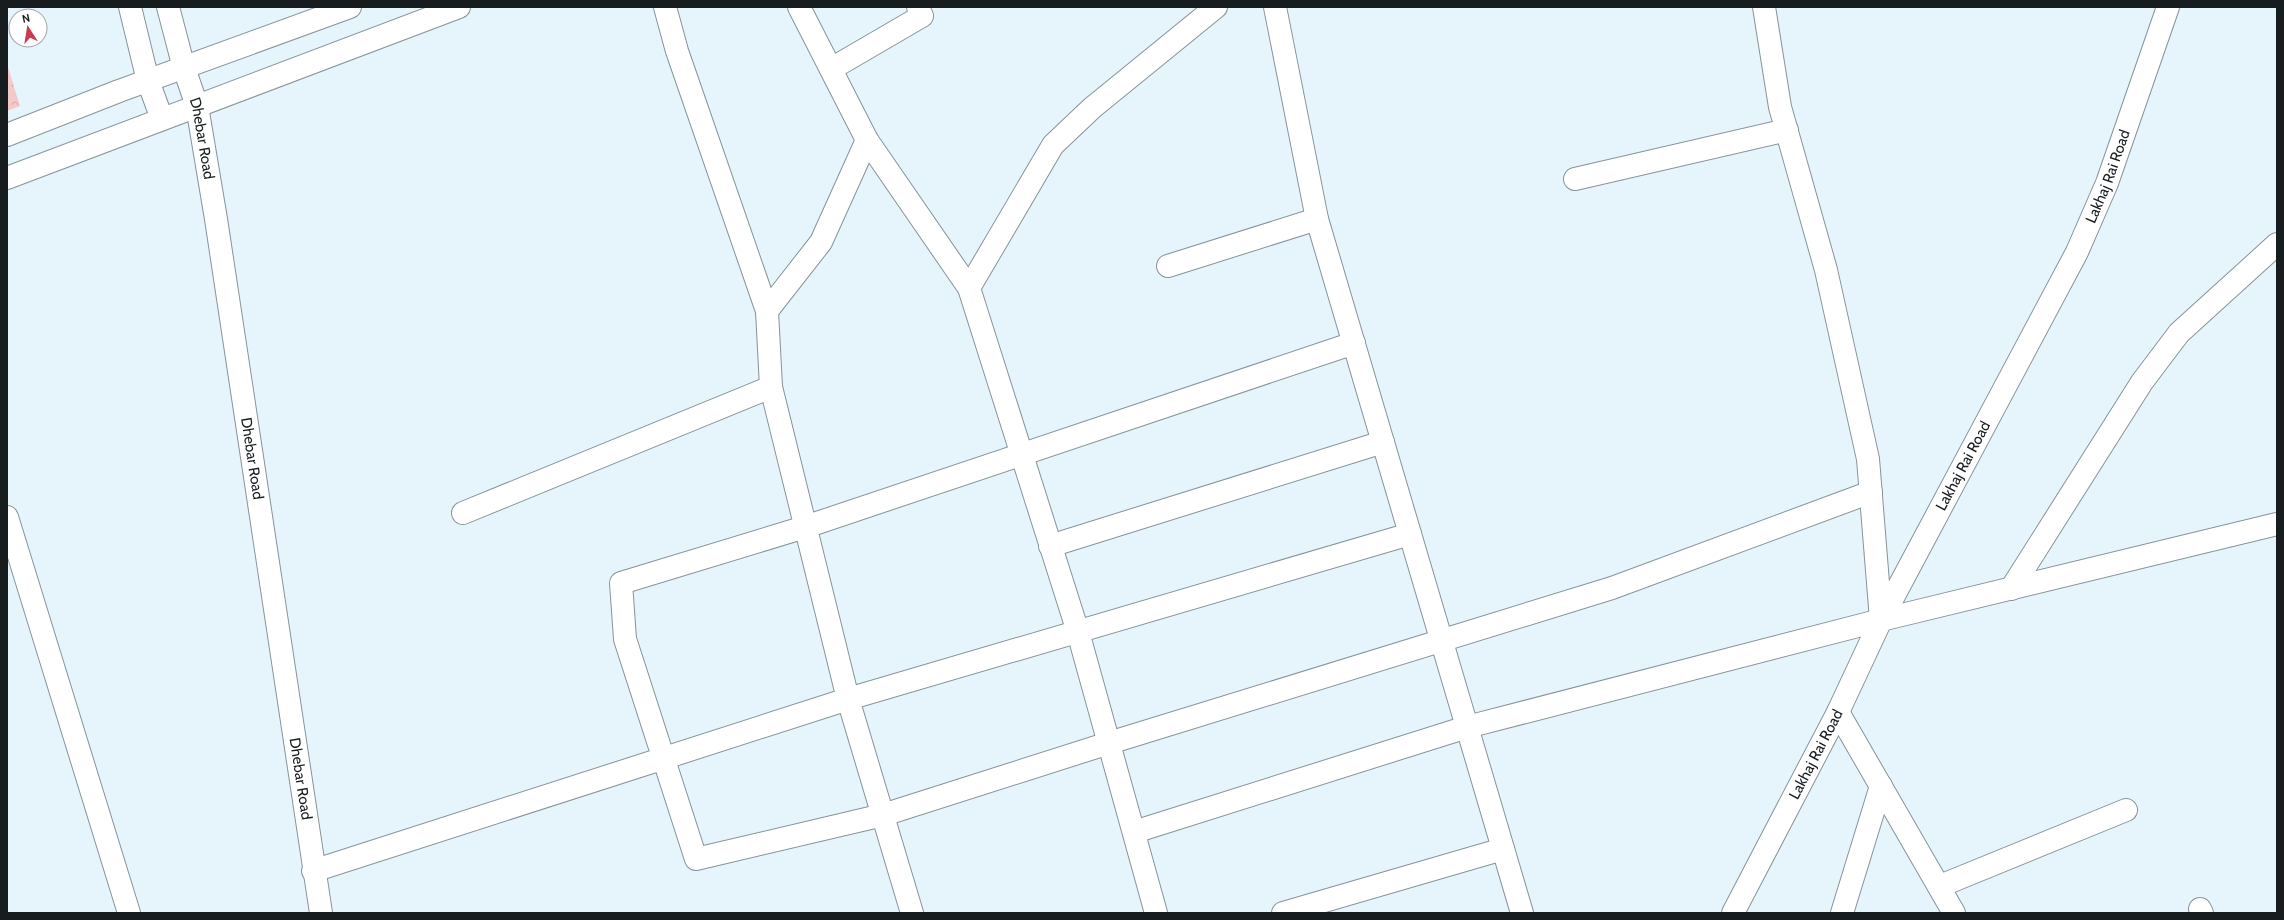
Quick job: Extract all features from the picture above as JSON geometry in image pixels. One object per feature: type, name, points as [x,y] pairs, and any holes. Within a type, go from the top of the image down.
[{"type":"street","points":[[130,7],[148,81],[162,119]]},
{"type":"street","name":"Dhebar Road","points":[[168,7],[184,68],[197,106],[216,219],[313,871],[321,913]]},
{"type":"street","points":[[7,135],[148,81],[350,7]]},
{"type":"street","points":[[7,178],[459,7]]},
{"type":"street","points":[[665,7],[677,51],[767,311],[772,387],[805,526],[848,699],[912,913]]},
{"type":"street","points":[[799,7],[867,140],[969,288],[1078,632],[1156,913]]},
{"type":"street","points":[[831,69],[922,16],[918,7]]},
{"type":"street","points":[[969,288],[1053,144],[1092,108],[1216,7]]},
{"type":"street","points":[[1275,7],[1318,219],[1522,913]]},
{"type":"street","points":[[1764,7],[1780,106],[1826,270],[1868,459],[1881,620]]},
{"type":"street","name":"Lakhaj Rai Road","points":[[1733,913],[1838,712],[1881,620],[2077,252],[2107,183],[2168,7]]},
{"type":"street","points":[[1575,179],[1787,130]]},
{"type":"street","points":[[767,311],[820,242],[867,140]]},
{"type":"street","points":[[1168,266],[1318,219]]},
{"type":"street","points":[[2011,589],[2151,370],[2179,333],[2277,244]]},
{"type":"street","points":[[1354,343],[1022,455],[805,526],[621,583],[625,639],[696,859],[883,815],[1109,742],[1612,588],[1871,492]]},
{"type":"street","points":[[463,513],[772,387]]},
{"type":"street","points":[[1050,546],[1383,442]]},
{"type":"street","points":[[7,517],[129,913]]},
{"type":"street","points":[[1134,832],[1467,727],[1881,620],[2277,524]]},
{"type":"street","points":[[313,871],[848,699],[1410,534]]},
{"type":"street","points":[[1838,712],[1940,886],[1954,913]]},
{"type":"street","points":[[1842,913],[1881,786]]},
{"type":"street","points":[[1940,886],[2126,810]]},
{"type":"street","points":[[1283,913],[1503,849]]},
{"type":"green space","points":[[7,64],[20,106],[7,111]]}]
